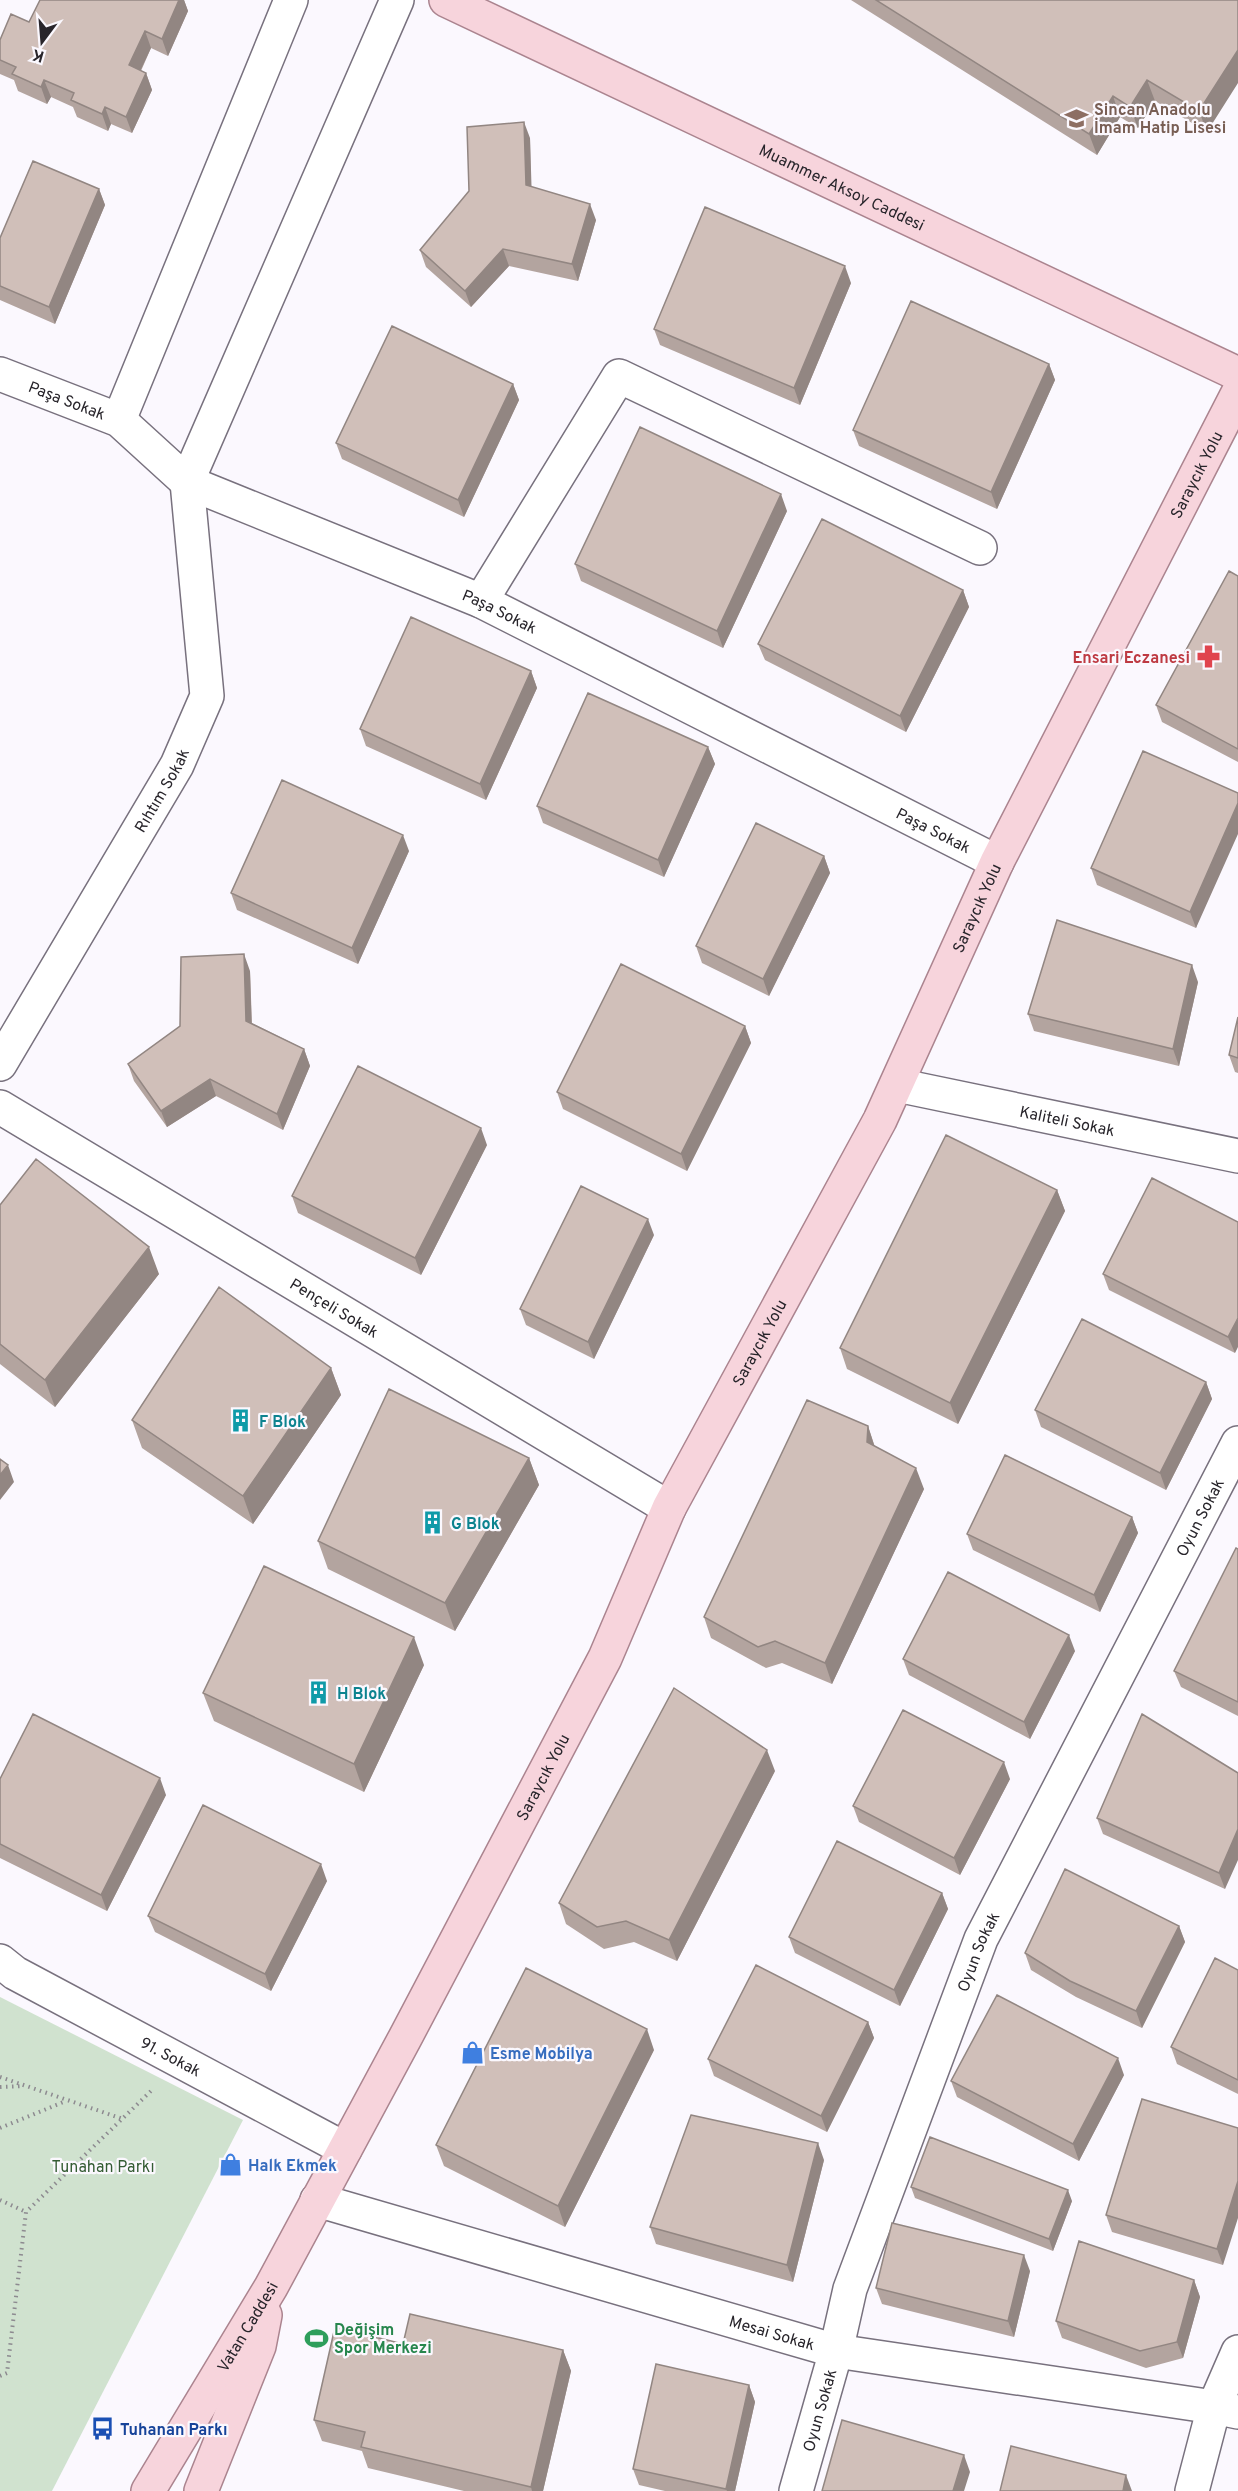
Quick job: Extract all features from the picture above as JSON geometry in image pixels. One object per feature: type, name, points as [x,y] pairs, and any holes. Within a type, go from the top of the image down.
[{"type":"main road","name":"Muammer Aksoy Caddesi","points":[[446,0],[1238,374]]},
{"type":"main road","name":"Saraycık Yolu","points":[[271,2287],[605,1659],[669,1508],[880,1120],[997,862],[1238,393]]},
{"type":"main road","name":"Vatan Caddesi","points":[[206,2486],[259,2346],[271,2287]]},
{"type":"main road","name":"Vatan Caddesi","points":[[148,2491],[271,2287]]},
{"type":"street","points":[[119,420],[291,0]]},
{"type":"street","points":[[187,482],[397,0]]},
{"type":"street","name":"Paşa Sokak","points":[[0,374],[119,420],[187,482],[481,601],[997,862]]},
{"type":"street","points":[[481,601],[619,376],[980,548]]},
{"type":"street","name":"Rıhtım Sokak","points":[[0,1064],[177,765],[207,696],[187,482]]},
{"type":"street","name":"Kaliteli Sokak","points":[[897,1084],[1238,1156]]},
{"type":"street","name":"Pençeli Sokak","points":[[0,1107],[669,1508]]},
{"type":"street","name":"Oyun Sokak","points":[[796,2491],[836,2351],[850,2289],[981,1939],[1238,1443]]},
{"type":"street","name":"91. Sokak","points":[[0,1961],[15,1973],[345,2149]]},
{"type":"street","name":"Mesai Sokak","points":[[317,2200],[836,2351],[1226,2410]]},
{"type":"street","points":[[1192,2491],[1226,2410],[1238,2352]]},
{"type":"path","points":[[0,2077],[123,2119]]},
{"type":"path","points":[[0,2087],[27,2086]]},
{"type":"path","points":[[0,2376],[7,2373],[26,2212],[154,2088]]},
{"type":"path","points":[[0,2128],[67,2100]]},
{"type":"path","points":[[0,2200],[26,2212]]},
{"type":"green space","name":"Tunahan Parkı","points":[[0,1997],[243,2120],[52,2491],[0,2491]]},
{"type":"building","points":[[40,0],[179,0],[162,39],[145,31],[129,65],[146,73],[126,117],[105,107],[102,114],[71,100],[74,93],[44,80],[41,87],[12,74],[16,67],[0,60],[0,40],[11,14],[29,22]]},
{"type":"building","points":[[876,0],[1238,0],[1238,50],[1199,111],[1147,80],[1130,107],[1113,96],[1089,134]]},
{"type":"building","points":[[524,122],[526,185],[590,204],[572,264],[503,249],[465,291],[420,250],[469,191],[467,127]]},
{"type":"building","points":[[33,161],[99,189],[49,307],[0,286],[0,238]]},
{"type":"building","points":[[705,207],[845,266],[794,388],[654,329]]},
{"type":"building","points":[[911,301],[1049,364],[991,492],[853,430]]},
{"type":"building","points":[[392,326],[513,384],[458,500],[336,443]]},
{"type":"building","points":[[640,427],[781,494],[717,631],[575,564]]},
{"type":"building","points":[[822,519],[963,590],[900,716],[758,644]]},
{"type":"building","points":[[1229,571],[1238,576],[1238,749],[1156,705]]},
{"type":"building","points":[[411,617],[531,671],[480,784],[360,729]]},
{"type":"building","points":[[588,693],[708,747],[658,860],[537,806]]},
{"type":"building","points":[[1143,751],[1238,793],[1238,803],[1190,912],[1091,868]]},
{"type":"building","points":[[282,780],[403,835],[352,948],[231,893]]},
{"type":"building","points":[[756,823],[824,856],[763,979],[696,946]]},
{"type":"building","points":[[1057,920],[1192,965],[1173,1049],[1028,1014]]},
{"type":"building","points":[[244,954],[246,1021],[304,1049],[277,1114],[210,1079],[161,1111],[128,1064],[180,1026],[181,957]]},
{"type":"building","points":[[621,964],[745,1026],[681,1154],[557,1092]]},
{"type":"building","points":[[1238,1017],[1238,1058],[1229,1055]]},
{"type":"building","points":[[358,1066],[481,1128],[415,1258],[292,1196]]},
{"type":"building","points":[[946,1135],[1057,1190],[950,1403],[840,1348]]},
{"type":"building","points":[[36,1159],[149,1247],[45,1380],[0,1344],[0,1205]]},
{"type":"building","points":[[1152,1178],[1238,1222],[1238,1318],[1228,1337],[1103,1274]]},
{"type":"building","points":[[581,1186],[648,1219],[588,1342],[520,1309]]},
{"type":"building","name":"F Blok","points":[[219,1287],[331,1368],[243,1496],[132,1420]]},
{"type":"building","points":[[1082,1319],[1206,1382],[1160,1473],[1035,1410]]},
{"type":"building","name":"G Blok","points":[[389,1389],[529,1458],[445,1603],[318,1541]]},
{"type":"building","points":[[807,1400],[868,1426],[867,1442],[916,1468],[825,1663],[775,1641],[758,1647],[704,1617]]},
{"type":"building","points":[[1005,1455],[1132,1517],[1094,1595],[967,1534]]},
{"type":"building","points":[[0,1459],[8,1465],[0,1475]]},
{"type":"building","points":[[1236,1548],[1238,1549],[1238,1702],[1174,1671]]},
{"type":"building","name":"H Blok","points":[[264,1566],[414,1637],[354,1764],[203,1693]]},
{"type":"building","points":[[948,1572],[1069,1635],[1024,1722],[903,1659]]},
{"type":"building","points":[[674,1688],[767,1750],[669,1940],[626,1921],[597,1927],[559,1903]]},
{"type":"building","points":[[903,1710],[1004,1762],[954,1858],[853,1806]]},
{"type":"building","points":[[33,1714],[160,1778],[101,1895],[0,1844],[0,1779]]},
{"type":"building","points":[[1142,1714],[1238,1773],[1238,1829],[1219,1873],[1097,1818]]},
{"type":"building","points":[[203,1805],[321,1864],[265,1974],[148,1916]]},
{"type":"building","points":[[837,1841],[942,1893],[894,1990],[789,1937]]},
{"type":"building","points":[[1065,1869],[1179,1926],[1136,2011],[1070,1981],[1025,1953]]},
{"type":"building","points":[[1215,1958],[1238,1970],[1238,2080],[1171,2047]]},
{"type":"building","points":[[756,1965],[868,2022],[821,2116],[708,2059]]},
{"type":"building","points":[[526,1968],[647,2029],[558,2206],[436,2145]]},
{"type":"building","points":[[997,1995],[1118,2058],[1073,2144],[951,2081]]},
{"type":"building","points":[[1142,2099],[1238,2128],[1238,2181],[1217,2249],[1106,2215]]},
{"type":"building","points":[[691,2115],[818,2143],[787,2265],[650,2227]]},
{"type":"building","points":[[930,2137],[1068,2190],[1049,2239],[911,2187]]},
{"type":"building","points":[[892,2223],[1024,2255],[1008,2321],[876,2288]]},
{"type":"building","points":[[1079,2241],[1194,2280],[1177,2342],[1140,2351],[1056,2321]]},
{"type":"building","points":[[410,2314],[563,2350],[531,2487],[361,2447],[365,2432],[314,2420],[335,2327],[403,2344]]},
{"type":"building","points":[[656,2364],[749,2385],[726,2489],[633,2469]]},
{"type":"building","points":[[842,2420],[964,2455],[953,2491],[822,2491]]},
{"type":"building","points":[[1011,2446],[1126,2475],[1123,2491],[1000,2491]]},
{"type":"place","name":"Sincan Anadolu İmam Hatip Lisesi","points":[[1076,118]]},
{"type":"place","name":"Ensari Eczanesi","points":[[1208,657]]},
{"type":"place","name":"F Blok","points":[[241,1421]]},
{"type":"place","name":"G Blok","points":[[433,1523]]},
{"type":"place","name":"H Blok","points":[[319,1693]]},
{"type":"place","name":"Esme Mobilya","points":[[472,2053]]},
{"type":"place","name":"Halk Ekmek","points":[[230,2165]]},
{"type":"place","name":"Değişim Spor Merkezi","points":[[316,2338]]},
{"type":"place","name":"Tuhanan Parkı","points":[[102,2429]]}]
